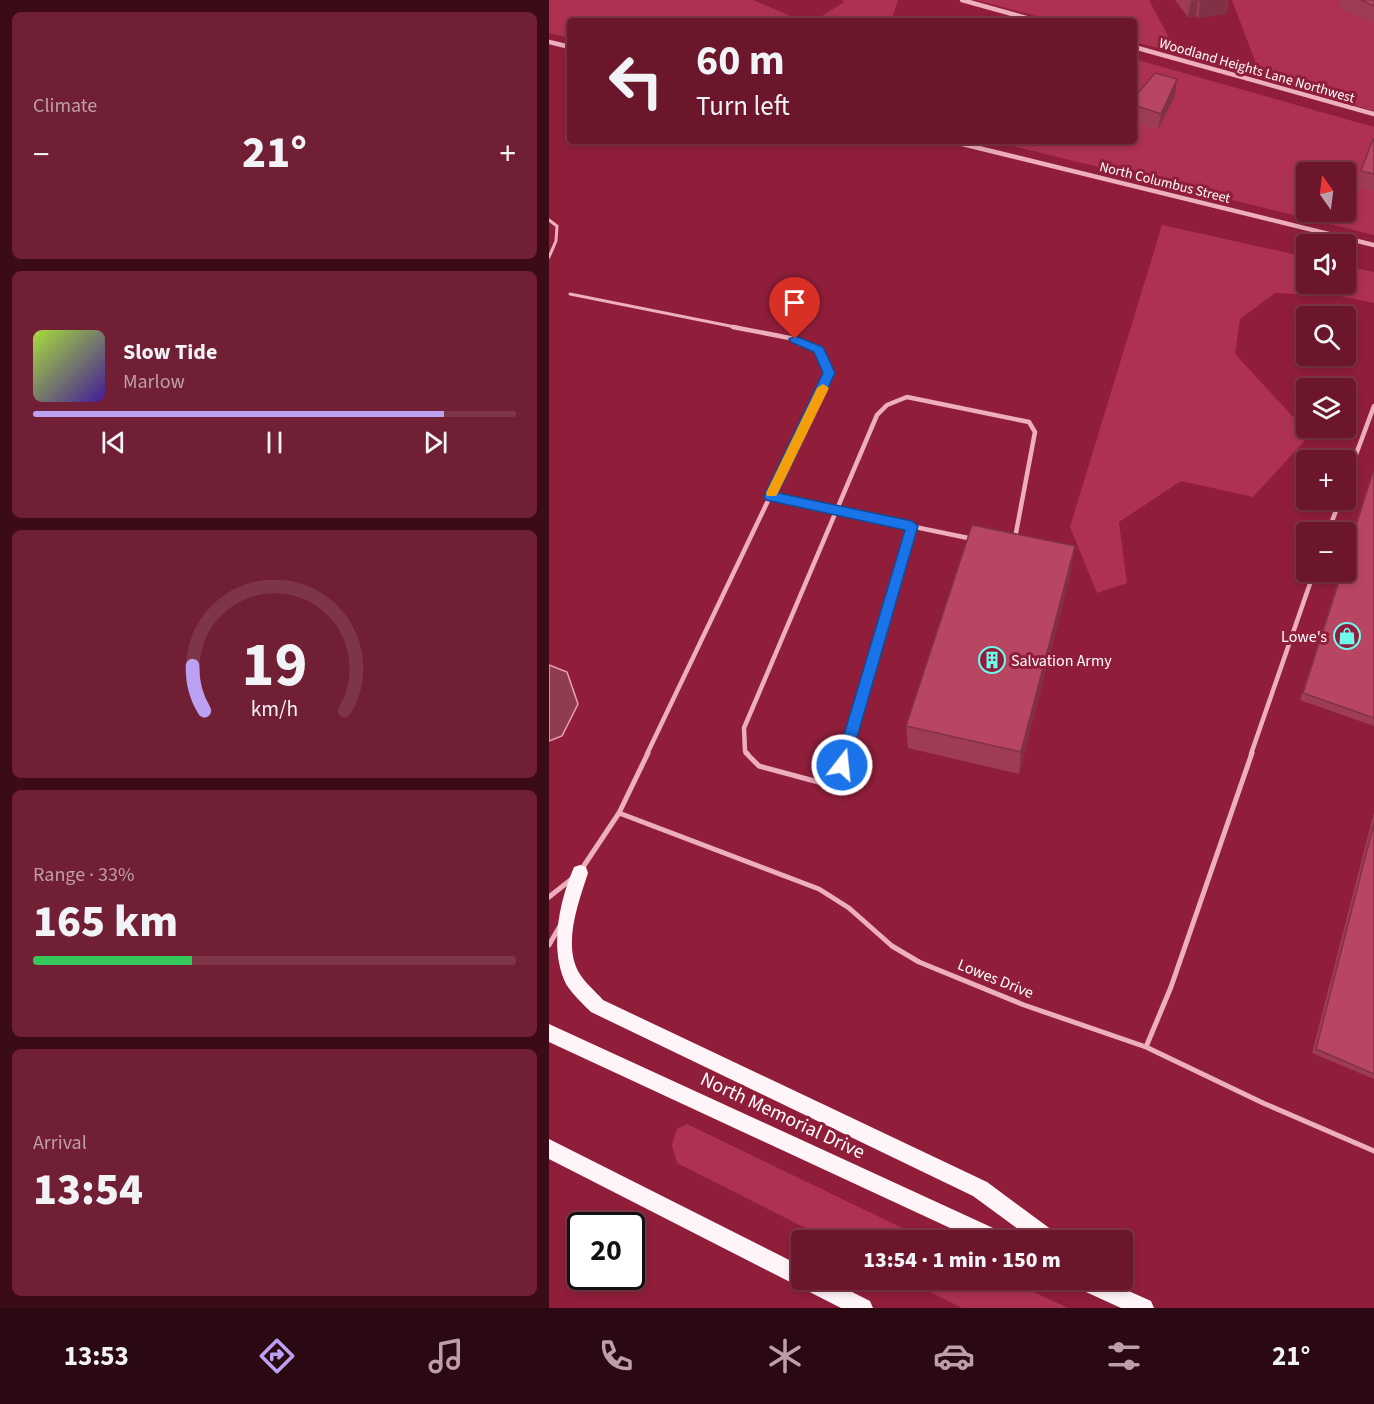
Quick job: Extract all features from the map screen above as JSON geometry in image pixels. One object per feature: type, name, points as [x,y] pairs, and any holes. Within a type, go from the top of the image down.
[{"type":"main road","points":[[580,873],[566,915],[565,949],[568,969],[580,988],[597,1006],[980,1189],[1035,1230]]},
{"type":"main road","name":"North Memorial Drive","points":[[549,1034],[975,1230]]},
{"type":"main road","points":[[549,1149],[791,1271]]},
{"type":"main road","points":[[827,1290],[863,1308]]},
{"type":"main road","points":[[1104,1290],[1145,1308]]},
{"type":"main road","points":[[1119,1290],[1145,1308]]},
{"type":"street","points":[[962,0],[1026,18]]},
{"type":"street","points":[[549,42],[567,46]]},
{"type":"street","name":"Woodland Heights Lane Northwest","points":[[1137,48],[1374,114]]},
{"type":"street","name":"North Columbus Street","points":[[962,144],[1374,245]]},
{"type":"lane","points":[[549,220],[557,226],[557,241],[549,257]]},
{"type":"lane","points":[[549,897],[580,873],[619,813],[829,373],[819,349],[795,339],[570,294]]},
{"type":"lane","points":[[912,526],[842,765],[822,783],[759,766],[745,751],[744,728],[877,415],[887,405],[907,397],[1029,422],[1035,432],[1014,543]]},
{"type":"lane","points":[[1356,454],[1374,406]]},
{"type":"lane","points":[[770,496],[979,540]]},
{"type":"lane","points":[[1146,1047],[1171,987],[1311,582]]},
{"type":"lane","name":"Lowes Drive","points":[[619,813],[819,889],[849,908],[892,946],[919,962],[1024,1005],[1146,1047],[1263,1103],[1374,1151]]},
{"type":"lane","points":[[549,945],[566,915]]},
{"type":"shaded area","points":[[549,0],[753,0],[795,18],[567,18],[567,37],[549,33]]},
{"type":"shaded area","points":[[843,0],[898,0],[892,18],[819,18],[844,2]]},
{"type":"shaded area","points":[[976,0],[1149,0],[1177,53],[1137,43],[1137,18],[1044,18]]},
{"type":"shaded area","points":[[1232,0],[1374,0],[1374,111],[1261,77]]},
{"type":"shaded area","points":[[1137,60],[1374,127],[1374,235],[1321,222],[1356,222],[1356,162],[1296,162],[1296,216],[1005,144],[1137,144]]},
{"type":"shaded area","points":[[1162,225],[1296,255],[1296,294],[1275,293],[1240,319],[1235,354],[1296,420],[1296,438],[1307,438],[1253,497],[1181,481],[1119,522],[1127,583],[1097,593],[1070,527]]},
{"type":"shaded area","points":[[1356,268],[1374,272],[1374,303],[1340,296],[1297,294],[1356,294]]},
{"type":"shaded area","points":[[549,665],[567,672],[578,704],[562,736],[549,741]]},
{"type":"shaded area","points":[[687,1124],[906,1230],[809,1230],[677,1163],[672,1145],[677,1129]]},
{"type":"shaded area","points":[[926,1290],[1029,1290],[1068,1308],[962,1308]]},
{"type":"building","points":[[1361,0],[1374,0],[1374,6]]},
{"type":"building","points":[[1155,73],[1177,79],[1161,114],[1137,106],[1137,94]]},
{"type":"building","points":[[1374,140],[1374,174],[1361,171]]},
{"type":"building","name":"Lowe's","points":[[1373,472],[1374,718],[1303,693],[1339,582],[1356,582],[1356,525]]},
{"type":"building","name":"Salvation Army","points":[[972,525],[1075,546],[1021,752],[906,726]]},
{"type":"building","points":[[1374,823],[1374,1074],[1316,1049]]},
{"type":"slow traffic","points":[[772,493],[823,388]]},
{"type":"place","name":"Lowe's","points":[[1347,636]]},
{"type":"place","name":"Salvation Army","points":[[992,660]]},
{"type":"route","points":[[795,339],[819,349],[829,373],[770,496],[912,526],[842,765]]}]
